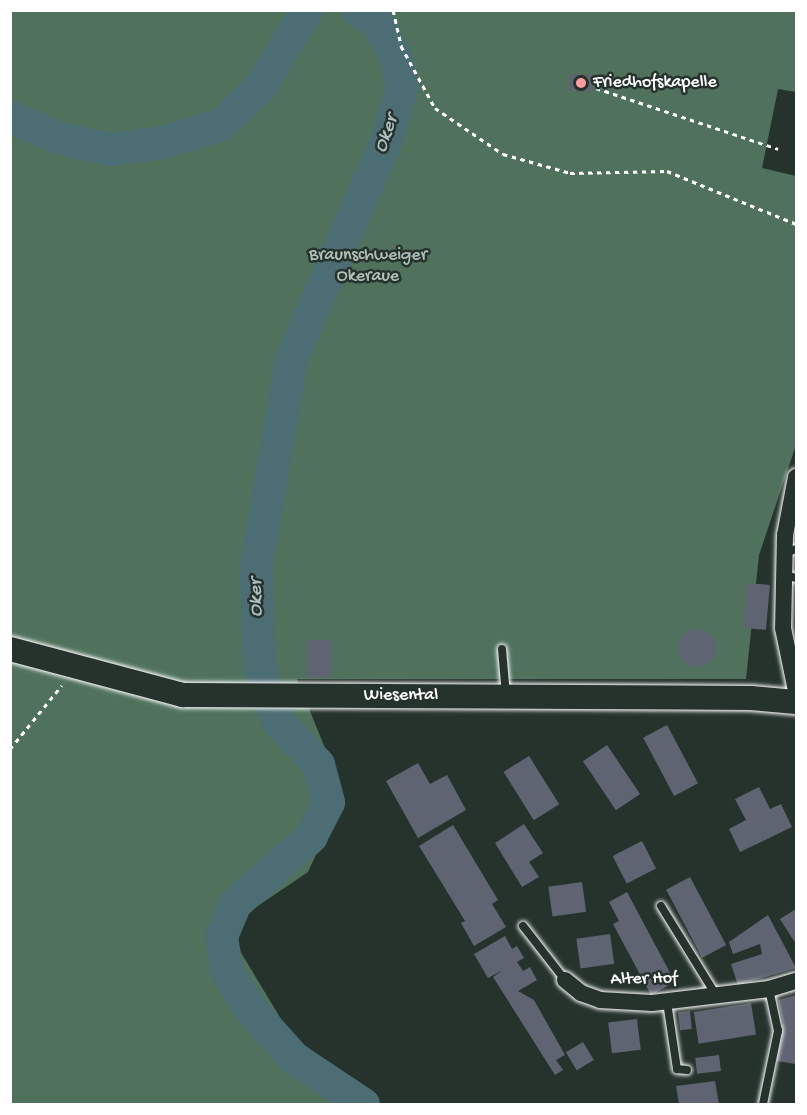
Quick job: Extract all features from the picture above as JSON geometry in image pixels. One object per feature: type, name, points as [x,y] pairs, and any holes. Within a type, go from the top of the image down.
[{"type":"street","points":[[796,477],[790,576],[783,628],[796,691]]},
{"type":"street","name":"Wiesental","points":[[10,649],[154,689],[225,697],[751,698],[796,702]]},
{"type":"street","name":"Alter Hof","points":[[565,980],[581,993],[600,1000],[667,1002],[769,989],[796,981]]},
{"type":"lane","points":[[502,649],[506,696]]},
{"type":"lane","points":[[661,906],[717,996]]},
{"type":"lane","name":"Alter Hof","points":[[523,926],[565,980]]},
{"type":"lane","points":[[763,1104],[778,1031],[769,989]]},
{"type":"lane","points":[[667,1002],[678,1069],[687,1070]]},
{"type":"path","points":[[393,10],[401,46],[435,108],[503,154],[570,173],[667,171],[796,224]]},
{"type":"path","points":[[596,88],[778,149]]},
{"type":"path","points":[[10,749],[62,685],[69,664]]},
{"type":"green space","name":"Braunschweiger Okeraue","points":[[10,11],[796,11],[796,92],[778,89],[762,168],[796,176],[796,445],[759,555],[746,679],[297,679],[327,753],[339,804],[308,872],[243,916],[234,941],[293,1039],[378,1104],[11,1104]]},
{"type":"building","name":"Friedhofskapelle","points":[[569,74],[594,75],[593,92],[568,91]]},
{"type":"building","points":[[747,583],[770,585],[766,630],[743,628]]},
{"type":"building","points":[[697,629],[711,634],[716,648],[711,662],[697,667],[683,662],[678,648],[683,634]]},
{"type":"building","points":[[307,640],[331,640],[331,677],[307,677]]},
{"type":"building","points":[[667,725],[698,783],[674,796],[643,738]]},
{"type":"building","points":[[607,745],[640,794],[616,810],[583,761]]},
{"type":"building","points":[[529,756],[559,804],[534,820],[504,772]]},
{"type":"building","points":[[418,763],[430,784],[447,775],[466,810],[418,838],[386,781]]},
{"type":"building","points":[[759,787],[770,809],[781,804],[792,827],[740,852],[729,829],[746,820],[735,799]]},
{"type":"building","points":[[524,824],[543,853],[529,862],[539,877],[522,887],[495,843]]},
{"type":"building","points":[[453,825],[498,900],[492,904],[506,927],[474,946],[461,923],[465,921],[419,846]]},
{"type":"building","points":[[642,841],[656,869],[627,884],[613,856]]},
{"type":"building","points":[[690,877],[726,945],[702,958],[666,890]]},
{"type":"building","points":[[582,882],[586,912],[553,916],[548,887]]},
{"type":"building","points":[[627,892],[675,982],[651,995],[613,924],[619,921],[609,902]]},
{"type":"building","points":[[796,909],[796,940],[794,941],[780,919]]},
{"type":"building","points":[[768,915],[796,968],[738,985],[731,964],[762,954],[760,944],[733,954],[729,942]]},
{"type":"building","points":[[610,934],[614,964],[581,968],[576,939]]},
{"type":"building","points":[[505,936],[512,949],[517,946],[524,958],[517,962],[523,971],[530,967],[537,980],[518,991],[534,1000],[565,1055],[556,1060],[563,1070],[555,1075],[493,977],[503,970],[488,978],[474,954]]},
{"type":"building","points":[[796,995],[795,1064],[777,1061],[783,1023],[778,1000]]},
{"type":"building","points":[[751,1003],[756,1035],[699,1044],[694,1012]]},
{"type":"building","points":[[690,1011],[692,1029],[680,1030],[678,1012]]},
{"type":"building","points":[[637,1019],[641,1050],[612,1053],[608,1023]]},
{"type":"building","points":[[583,1042],[594,1060],[577,1070],[566,1052]]},
{"type":"building","points":[[719,1055],[721,1071],[697,1074],[695,1058]]},
{"type":"building","points":[[715,1081],[719,1104],[679,1104],[676,1086]]},
{"type":"waterway","name":"Oker","points":[[10,117],[59,138],[109,149],[163,142],[221,124],[261,85],[306,10]]},
{"type":"waterway","name":"Oker","points":[[357,10],[377,23],[395,56],[402,86],[386,140],[291,359],[256,566],[259,666],[277,720],[318,764],[328,802],[311,836],[235,903],[221,936],[227,972],[250,1009],[294,1058],[363,1104]]},
{"type":"place","name":"Friedhofskapelle","points":[[581,83]]}]
